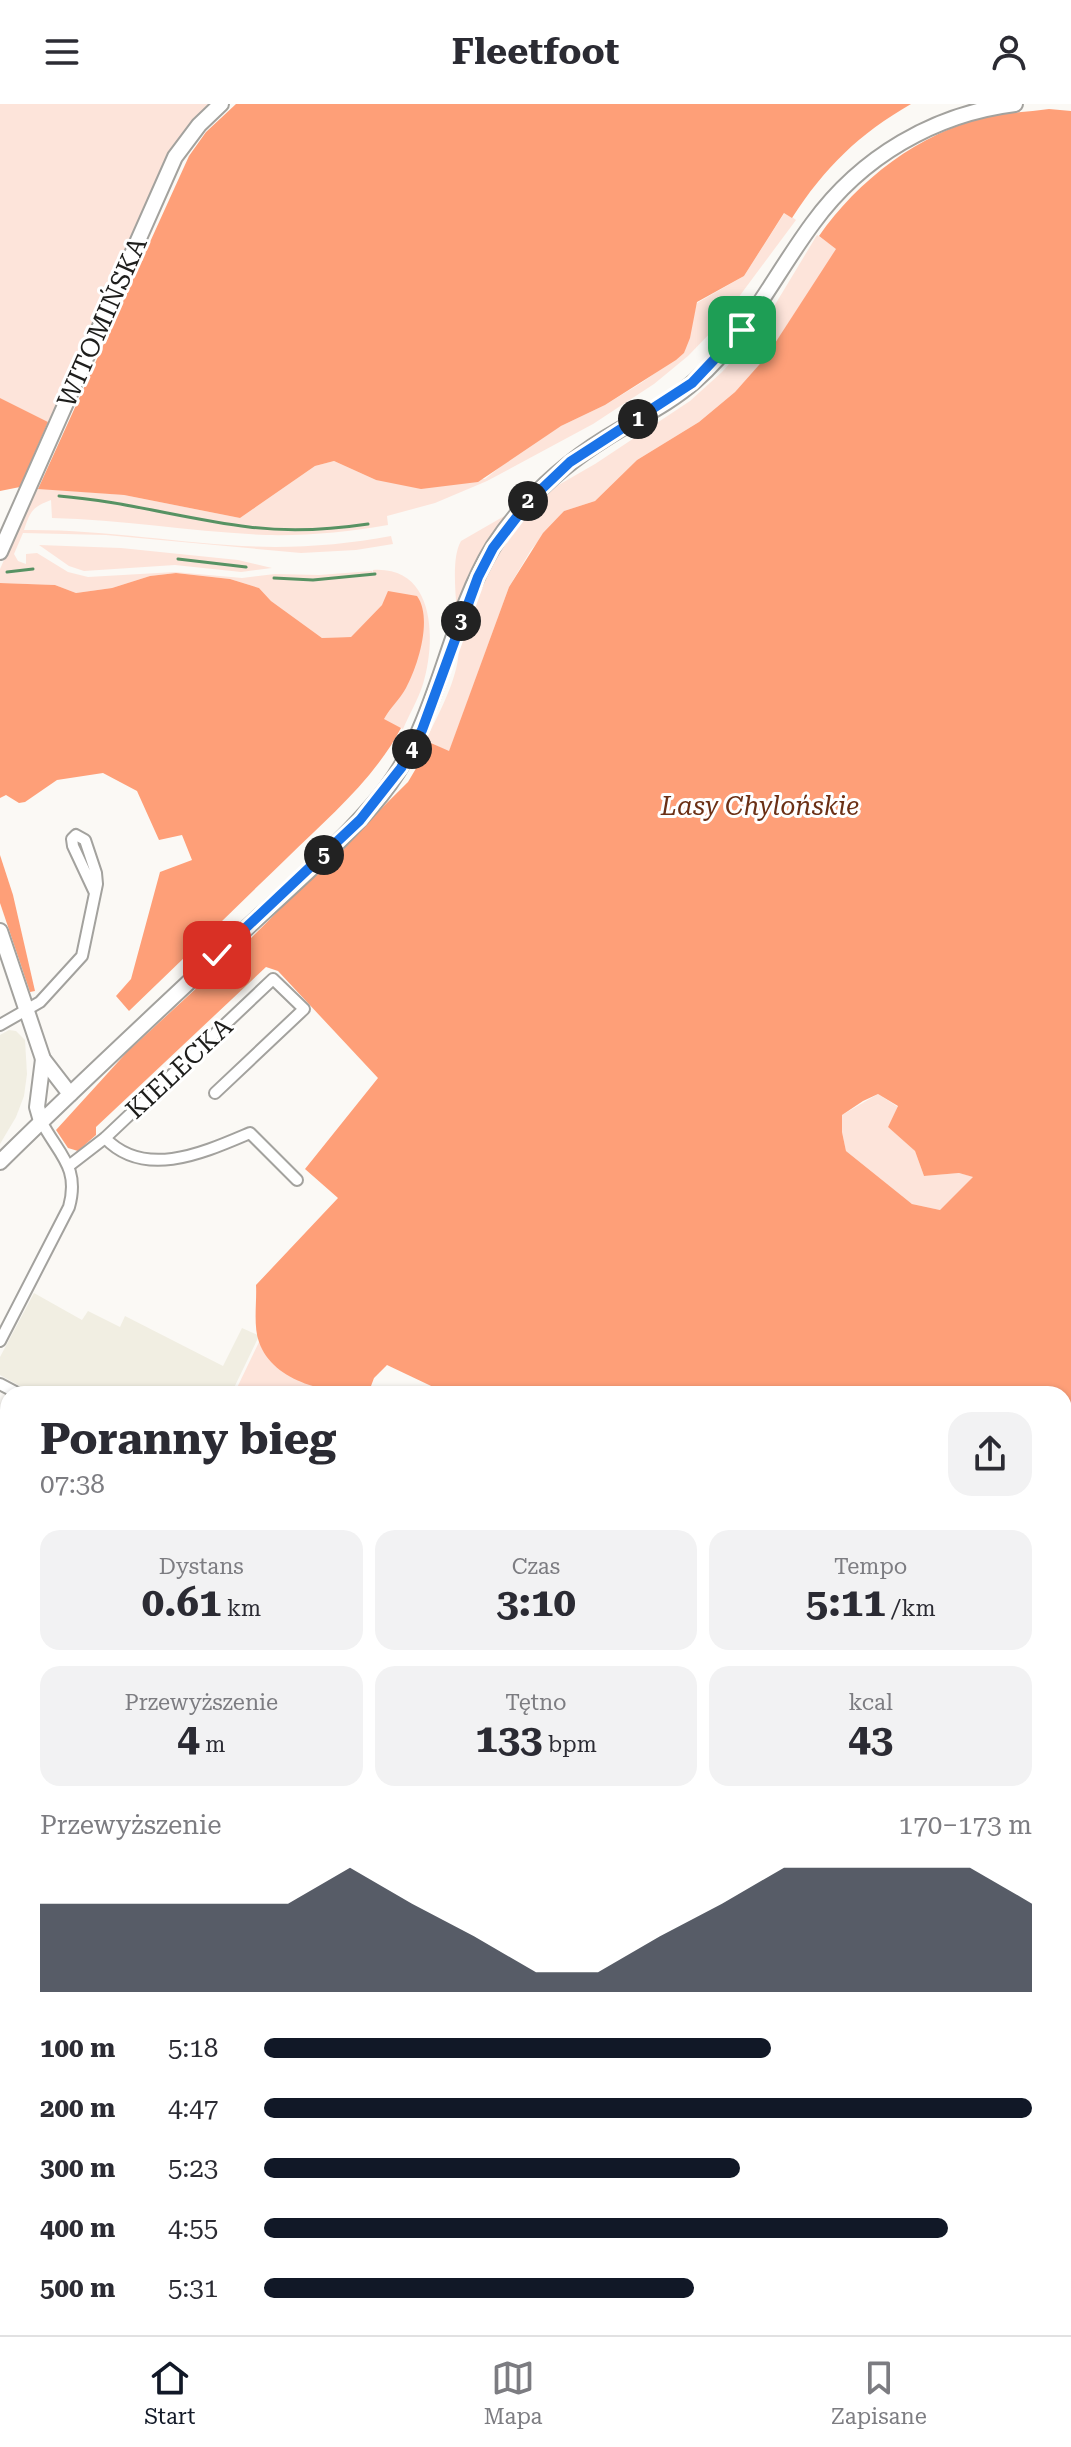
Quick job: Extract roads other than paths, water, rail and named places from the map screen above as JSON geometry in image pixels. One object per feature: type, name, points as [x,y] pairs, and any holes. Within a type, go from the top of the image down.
[{"type":"main road","name":"WITOMIŃSKA","points":[[0,552],[175,157],[199,125],[221,104]]},
{"type":"main road","points":[[0,1162],[323,855],[385,792],[422,730],[484,564],[504,532],[546,482],[570,462],[673,398],[710,367],[747,324],[810,226],[861,171],[904,141],[941,122],[982,109],[1015,104]]},
{"type":"main road","points":[[0,931],[43,1059],[70,1094]]},
{"type":"main road","points":[[41,1121],[37,1107],[43,1059]]},
{"type":"street","points":[[0,1025],[40,1002],[82,956],[95,893],[96,873],[85,840],[76,835],[72,839],[73,846],[95,893]]},
{"type":"street","name":"KIELECKA","points":[[70,1165],[105,1138],[273,979],[304,1009],[215,1093]]},
{"type":"street","points":[[0,1341],[69,1207],[73,1192],[70,1165],[41,1121]]},
{"type":"street","name":"KIELECKA","points":[[105,1138],[114,1147],[131,1154],[174,1160],[204,1152],[250,1133],[297,1180]]},
{"type":"waterway","points":[[59,496],[264,529],[308,530],[368,524]]},
{"type":"waterway","points":[[178,559],[246,567]]},
{"type":"waterway","points":[[7,572],[33,569]]},
{"type":"waterway","points":[[274,578],[313,580],[375,574]]},
{"type":"park label","name":"Lasy Chylońskie","points":[[760,806]]}]
